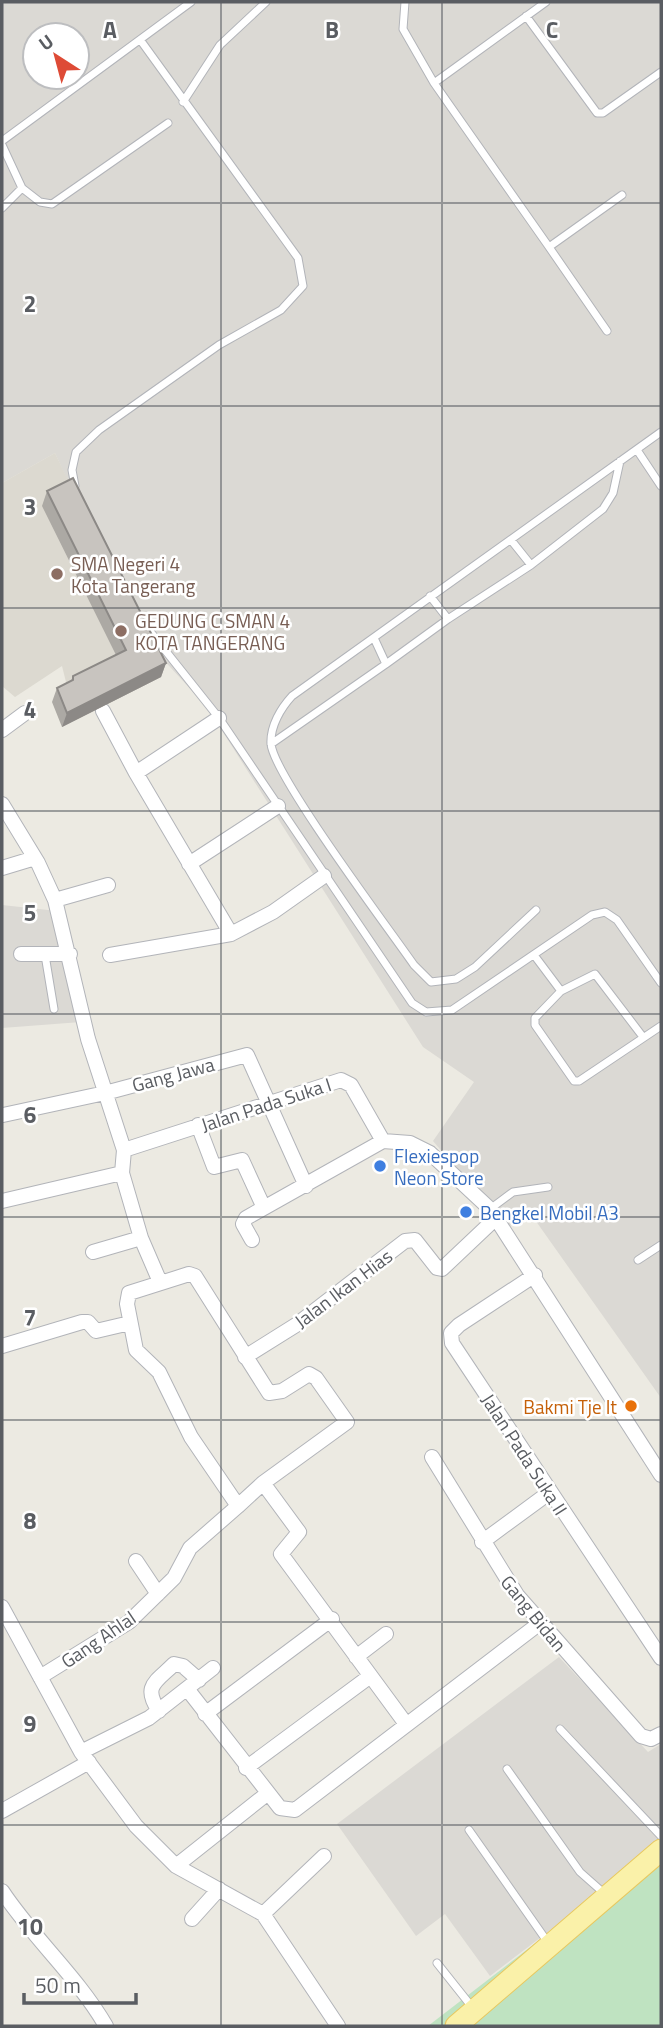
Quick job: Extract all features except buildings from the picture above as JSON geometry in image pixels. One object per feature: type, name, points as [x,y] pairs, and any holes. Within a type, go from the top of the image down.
[{"type":"main road","points":[[456,2026],[610,1899],[661,1850]]},
{"type":"main road","points":[[610,1899],[661,1869]]},
{"type":"street","points":[[103,711],[136,773],[231,934]]},
{"type":"street","points":[[2,730],[25,713]]},
{"type":"street","points":[[136,773],[219,718]]},
{"type":"street","points":[[189,864],[278,806]]},
{"type":"street","points":[[4,811],[35,858],[55,900],[70,954],[88,1039],[124,1150],[122,1173],[141,1237],[160,1282]]},
{"type":"street","points":[[2,868],[35,858]]},
{"type":"street","points":[[110,955],[231,934],[272,912],[324,876]]},
{"type":"street","points":[[55,900],[108,885]]},
{"type":"street","points":[[21,954],[70,954]]},
{"type":"street","name":"Gang Jawa","points":[[3,1115],[105,1093],[247,1055],[251,1059],[266,1103]]},
{"type":"street","name":"Jalan Pada Suka I","points":[[124,1150],[341,1080],[351,1085],[383,1141]]},
{"type":"street","points":[[266,1103],[306,1186]]},
{"type":"street","points":[[198,1125],[214,1167],[242,1160],[264,1208]]},
{"type":"street","points":[[252,1240],[243,1221],[383,1141],[410,1143],[430,1153],[493,1214],[535,1275],[661,1475]]},
{"type":"street","points":[[2,1201],[122,1173]]},
{"type":"street","name":"Jalan Ikan Hias","points":[[245,1357],[296,1325],[405,1241],[415,1240],[437,1268],[442,1269],[493,1214]]},
{"type":"street","points":[[93,1251],[141,1237]]},
{"type":"street","points":[[238,1506],[191,1437],[159,1372],[136,1350],[127,1304],[129,1293],[189,1274],[195,1276],[245,1357]]},
{"type":"street","name":"Jalan Pada Suka II","points":[[535,1275],[458,1325],[451,1338],[661,1658]]},
{"type":"street","points":[[2,1346],[82,1322],[88,1322],[96,1331],[130,1323]]},
{"type":"street","name":"Gang Ahlal","points":[[40,1677],[129,1622],[174,1578],[190,1548],[263,1483],[347,1422],[316,1378],[309,1374],[303,1376],[282,1391],[269,1394],[245,1357]]},
{"type":"street","name":"Gang Bidan","points":[[432,1457],[501,1573],[540,1623],[641,1735],[651,1739],[661,1734]]},
{"type":"street","points":[[263,1483],[299,1532],[281,1554],[332,1619],[369,1678],[406,1724]]},
{"type":"street","points":[[482,1542],[550,1492]]},
{"type":"street","points":[[136,1561],[159,1594]]},
{"type":"street","points":[[2,1607],[85,1757],[136,1826],[176,1866],[263,1914],[338,2026]]},
{"type":"street","points":[[205,1714],[332,1619]]},
{"type":"street","points":[[159,1712],[150,1698],[151,1689],[174,1664],[183,1666],[205,1714],[246,1768],[280,1808],[295,1810],[540,1623]]},
{"type":"street","points":[[356,1657],[387,1634]]},
{"type":"street","points":[[2,1811],[159,1712],[212,1668]]},
{"type":"street","points":[[246,1768],[369,1678]]},
{"type":"street","points":[[176,1866],[268,1793]]},
{"type":"street","points":[[263,1914],[324,1856]]},
{"type":"street","points":[[192,1919],[219,1889]]},
{"type":"street","points":[[4,1900],[48,1947],[106,2026]]},
{"type":"lane","points":[[168,123],[52,204],[40,202],[22,188],[2,143],[191,2]]},
{"type":"lane","points":[[183,102],[220,45],[266,2]]},
{"type":"lane","points":[[405,2],[403,29],[434,83],[607,331]]},
{"type":"lane","points":[[434,83],[546,2]]},
{"type":"lane","points":[[526,16],[598,113],[661,72]]},
{"type":"lane","points":[[79,495],[72,470],[76,452],[99,429],[219,345],[281,310],[303,286],[298,258],[141,41]]},
{"type":"lane","points":[[2,208],[22,188]]},
{"type":"lane","points":[[549,247],[622,195]]},
{"type":"lane","points":[[536,910],[475,967],[456,979],[431,982],[414,965],[290,785],[271,744],[278,711],[292,696],[661,432]]},
{"type":"lane","points":[[637,450],[661,486]]},
{"type":"lane","points":[[271,744],[448,619],[531,565],[603,509],[613,493],[620,461]]},
{"type":"lane","points":[[511,540],[531,565]]},
{"type":"lane","points":[[430,596],[448,619]]},
{"type":"lane","points":[[135,612],[219,718],[412,1003],[426,1012],[452,1010],[592,915],[605,912],[617,920],[661,983]]},
{"type":"lane","points":[[374,638],[386,664]]},
{"type":"lane","points":[[534,955],[561,991]]},
{"type":"lane","points":[[45,956],[54,1009]]},
{"type":"lane","points":[[643,1037],[595,974],[561,991],[536,1018],[535,1025],[574,1082],[661,1026]]},
{"type":"lane","points":[[493,1214],[513,1192],[548,1187]]},
{"type":"lane","points":[[638,1259],[661,1245]]},
{"type":"lane","points":[[560,1729],[661,1836]]},
{"type":"lane","points":[[507,1769],[580,1872],[610,1899]]},
{"type":"lane","points":[[469,1830],[558,1940]]},
{"type":"lane","points":[[437,1963],[475,2010]]},
{"type":"shaded area","points":[[2,2],[661,2],[661,1398],[533,1217],[507,1227],[433,1141],[474,1082],[423,1047],[207,707],[135,629],[55,453],[2,483]]},
{"type":"shaded area","name":"SMA Negeri 4 Kota Tangerang","points":[[55,453],[161,677],[62,727],[68,690],[62,666],[15,697],[2,686],[2,483]]},
{"type":"shaded area","points":[[2,905],[57,911],[81,1022],[2,1028]]},
{"type":"shaded area","points":[[559,1657],[648,1752],[661,1744],[661,1846],[490,1976],[445,1914],[416,1936],[337,1824]]},
{"type":"green space","points":[[661,1846],[661,2026],[428,2026]]},
{"type":"place","name":"SMA Negeri 4 Kota Tangerang","points":[[57,574]]},
{"type":"place","name":"GEDUNG C SMAN 4 KOTA TANGERANG","points":[[121,631]]},
{"type":"place","name":"Flexiespop Neon Store","points":[[380,1166]]},
{"type":"place","name":"Bengkel Mobil A3","points":[[466,1212]]},
{"type":"place","name":"Bakmi Tje It","points":[[631,1406]]}]
